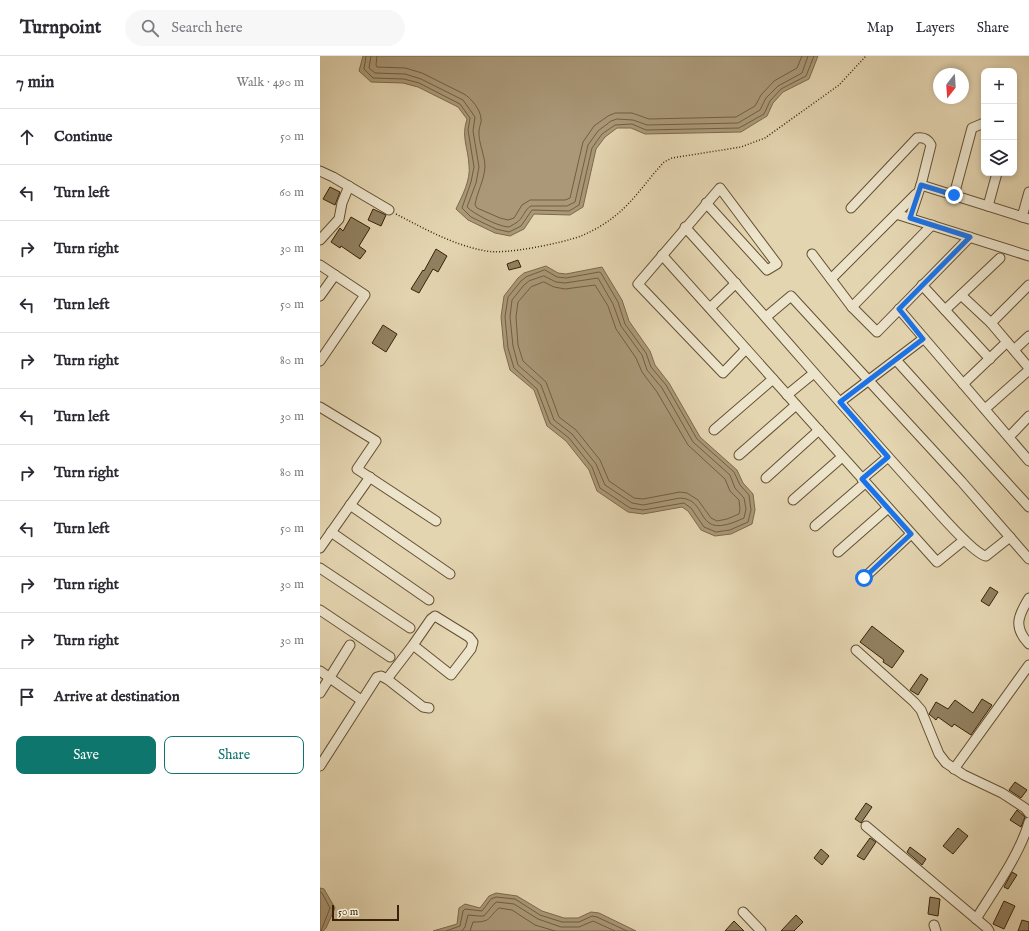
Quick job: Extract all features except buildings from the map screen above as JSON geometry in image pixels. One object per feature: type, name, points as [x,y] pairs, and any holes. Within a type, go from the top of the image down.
[{"type":"street","points":[[954,195],[972,128],[981,124]]},
{"type":"street","points":[[851,208],[917,138],[922,137],[929,141],[931,145],[920,188],[910,218]]},
{"type":"street","points":[[320,171],[349,186],[389,210]]},
{"type":"street","points":[[988,206],[996,176]]},
{"type":"street","points":[[320,240],[339,219],[342,203],[349,186]]},
{"type":"street","points":[[706,203],[768,270],[777,264],[720,188],[706,203],[638,284],[723,373],[746,349]]},
{"type":"street","points":[[920,188],[954,195],[1026,218],[1029,192]]},
{"type":"street","points":[[832,279],[920,188]]},
{"type":"street","points":[[896,214],[1029,256]]},
{"type":"street","points":[[852,307],[932,225]]},
{"type":"street","points":[[685,228],[736,283],[888,457],[964,540],[981,554],[986,556],[1010,537]]},
{"type":"street","points":[[812,254],[852,307],[877,332],[970,237]]},
{"type":"street","points":[[662,255],[937,562],[964,540]]},
{"type":"street","points":[[945,310],[1000,258]]},
{"type":"street","points":[[320,265],[366,295],[320,361]]},
{"type":"street","points":[[320,296],[335,275]]},
{"type":"street","points":[[710,308],[736,283]]},
{"type":"street","points":[[922,285],[990,359]]},
{"type":"street","points":[[991,323],[1029,285]]},
{"type":"street","points":[[961,295],[991,323],[1029,369],[985,409]]},
{"type":"street","points":[[766,317],[791,296],[961,481],[1029,558]]},
{"type":"street","points":[[899,309],[923,339],[1029,461]]},
{"type":"street","points":[[1014,350],[1029,336]]},
{"type":"street","points":[[840,402],[923,339]]},
{"type":"street","points":[[963,384],[1007,342]]},
{"type":"street","points":[[896,360],[1029,507]]},
{"type":"street","points":[[787,395],[814,373]]},
{"type":"street","points":[[714,430],[773,379]]},
{"type":"street","points":[[739,455],[796,404]]},
{"type":"street","points":[[320,407],[376,441],[358,469],[436,521]]},
{"type":"street","points":[[1009,437],[1029,416]]},
{"type":"street","points":[[766,478],[819,430]]},
{"type":"street","points":[[793,500],[842,457]]},
{"type":"street","points":[[815,526],[888,457]]},
{"type":"street","points":[[320,548],[370,477]]},
{"type":"street","points":[[350,505],[450,574]]},
{"type":"street","points":[[838,552],[888,508]]},
{"type":"street","points":[[331,532],[429,600]]},
{"type":"street","points":[[864,578],[911,534]]},
{"type":"street","points":[[320,568],[410,628]]},
{"type":"street","points":[[1029,598],[1021,612],[1018,624],[1023,638],[1029,644]]},
{"type":"street","points":[[320,610],[390,657]]},
{"type":"street","points":[[387,678],[413,645],[431,618],[435,616],[470,637],[473,642],[471,649],[451,676],[413,645]]},
{"type":"street","points":[[320,693],[350,645]]},
{"type":"street","points":[[856,650],[921,710],[939,754],[946,763],[954,769],[1002,793],[1025,808],[1029,813]]},
{"type":"street","points":[[954,769],[1029,665]]},
{"type":"street","points":[[320,671],[361,700]]},
{"type":"street","points":[[320,766],[377,677],[381,676],[387,678],[421,706],[429,708]]},
{"type":"street","points":[[976,919],[1011,862],[1029,822]]},
{"type":"street","points":[[866,826],[989,931]]},
{"type":"street","points":[[743,912],[761,931]]},
{"type":"path","points":[[389,210],[433,234],[487,252],[506,252],[561,242],[581,236],[615,216],[664,162],[672,158],[741,147],[765,138],[834,89],[866,56]]},
{"type":"water","points":[[363,56],[818,56],[809,79],[783,92],[773,103],[767,116],[741,132],[645,134],[631,128],[617,128],[605,137],[596,149],[583,207],[570,215],[534,214],[524,229],[510,236],[495,233],[468,220],[456,209],[466,188],[469,176],[465,137],[465,125],[467,119],[458,107],[418,87],[403,83],[371,82],[359,71]]},
{"type":"water","points":[[546,266],[558,273],[566,274],[602,267],[622,300],[629,321],[650,351],[655,365],[669,383],[700,437],[737,470],[743,483],[753,494],[755,510],[752,524],[731,534],[715,536],[701,530],[688,511],[682,507],[643,514],[628,512],[597,491],[589,470],[566,441],[547,426],[534,390],[510,370],[504,348],[501,317],[504,296],[518,278],[524,273]]},
{"type":"water","points":[[320,888],[324,889],[335,908],[326,928],[323,931],[320,931]]},
{"type":"water","points":[[496,893],[517,896],[542,911],[564,918],[578,918],[591,912],[599,913],[636,931],[433,931],[457,924],[459,908],[465,904],[480,908],[489,896]]},
{"type":"route","points":[[864,578],[911,534],[862,479],[888,457],[840,402],[923,339],[899,309],[970,237],[910,218],[921,185],[954,195]]}]
